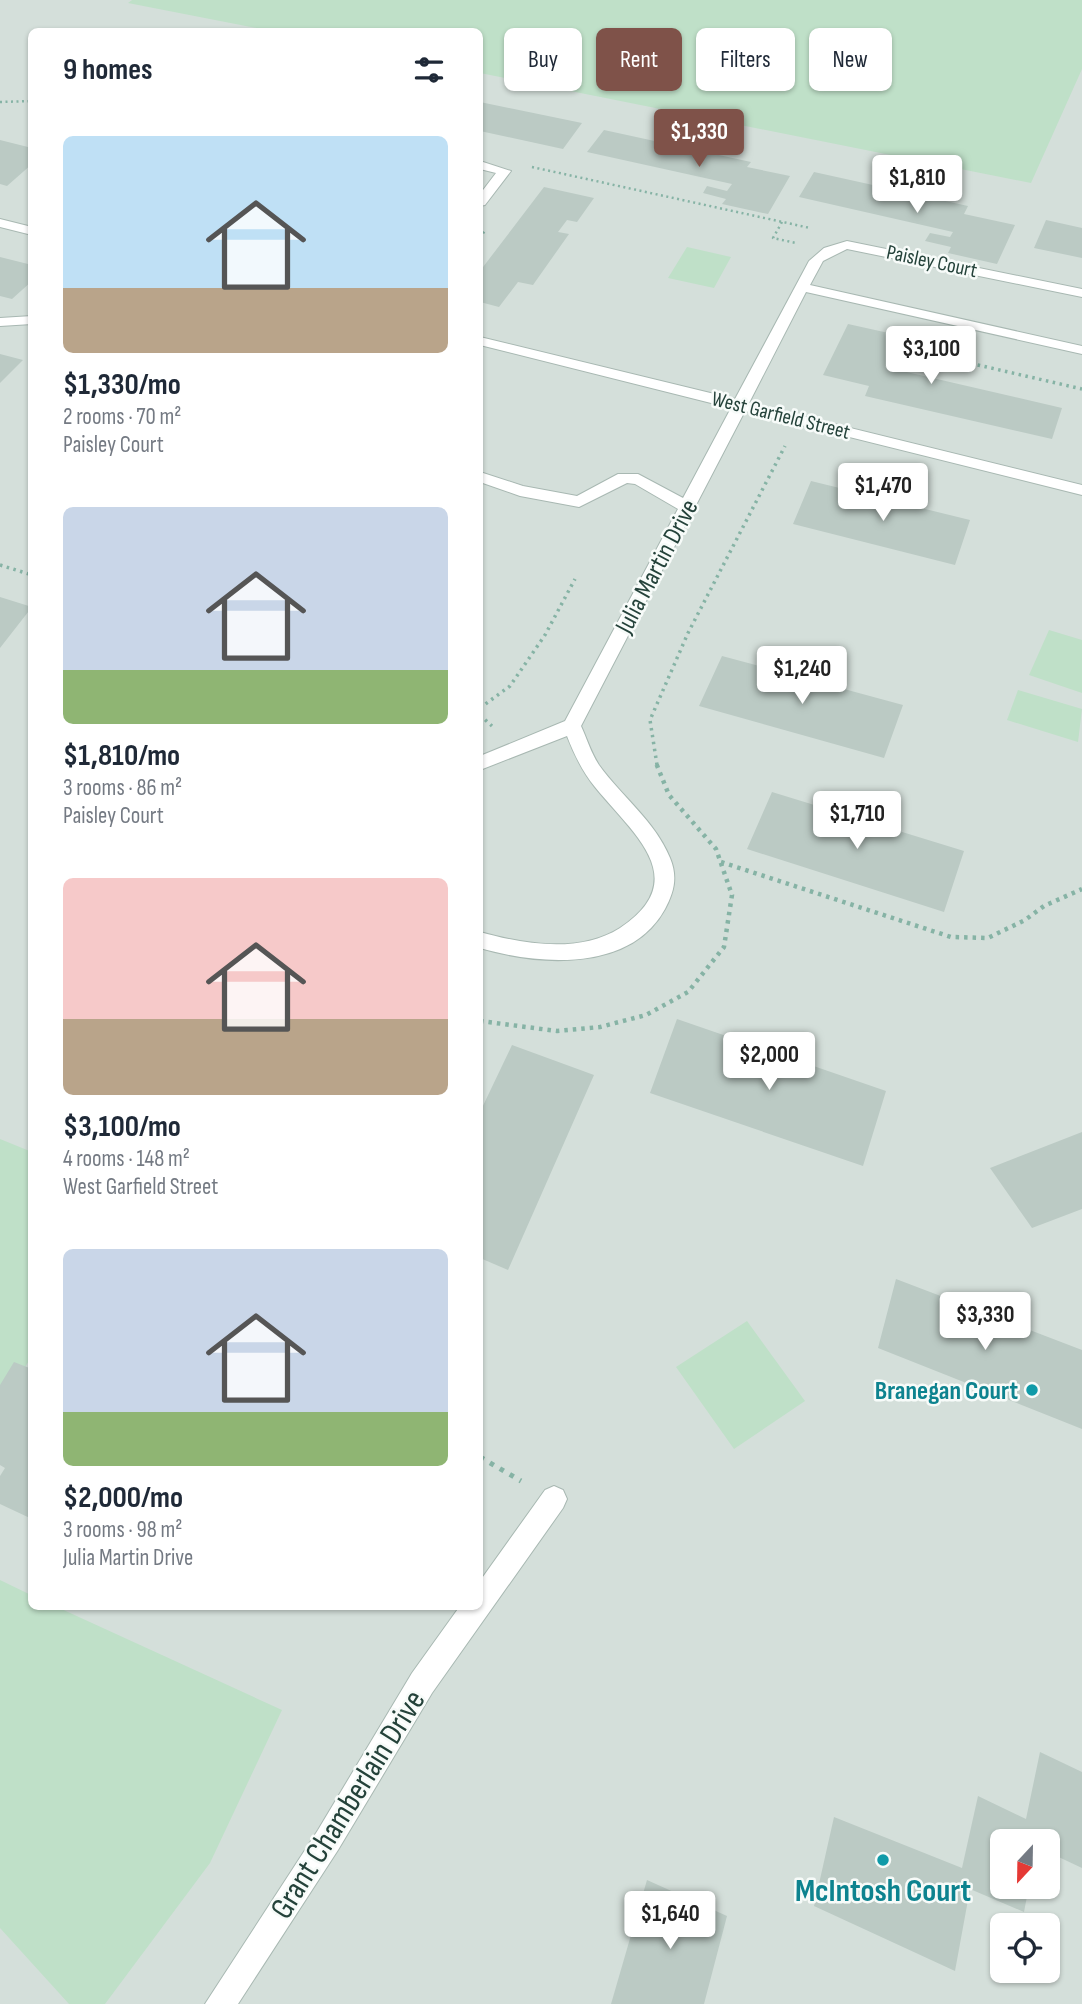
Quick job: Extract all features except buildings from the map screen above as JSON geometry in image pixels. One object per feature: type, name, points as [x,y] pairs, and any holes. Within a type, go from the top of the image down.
[{"type":"street","points":[[483,166],[504,171],[483,198]]},
{"type":"street","points":[[0,223],[28,230]]},
{"type":"street","name":"Paisley Court","points":[[741,405],[815,260],[828,250],[847,245],[1082,293]]},
{"type":"street","points":[[802,287],[1082,350]]},
{"type":"street","points":[[0,321],[28,320]]},
{"type":"street","name":"West Garfield Street","points":[[483,342],[1082,490]]},
{"type":"street","name":"Julia Martin Drive","points":[[572,726],[741,405]]},
{"type":"street","points":[[483,478],[520,491],[579,502],[624,478],[638,479],[687,507]]},
{"type":"street","points":[[483,762],[572,726],[591,768],[652,840],[666,876],[660,901],[645,923],[608,945],[546,954],[483,941]]},
{"type":"street","name":"Grant Chamberlain Drive","points":[[483,1598],[554,1499]]},
{"type":"street","name":"Grant Chamberlain Drive","points":[[220,2004],[327,1840],[422,1683],[474,1610]]},
{"type":"path","points":[[0,102],[28,101]]},
{"type":"path","points":[[520,165],[810,228]]},
{"type":"path","points":[[935,338],[930,350],[939,356],[1082,389]]},
{"type":"path","points":[[483,1021],[557,1031],[600,1027],[646,1015],[688,992],[724,947],[732,895],[716,849],[669,795],[655,761],[650,720],[688,634],[789,438]]},
{"type":"path","points":[[0,565],[28,574]]},
{"type":"path","points":[[483,706],[510,686],[545,635],[575,579]]},
{"type":"path","points":[[721,862],[951,937],[988,938],[1026,920],[1044,906],[1082,889]]},
{"type":"path","points":[[483,1459],[554,1499]]},
{"type":"shaded area","points":[[0,0],[1082,0],[1082,2004],[0,2004]]},
{"type":"green space","points":[[132,0],[1082,0],[1082,69],[1031,183],[570,91],[582,91],[582,28],[504,28],[504,78],[483,74],[483,28],[257,28],[128,3]]},
{"type":"green space","points":[[687,247],[731,257],[714,288],[668,278]]},
{"type":"green space","points":[[1049,630],[1082,640],[1082,693],[1029,675]]},
{"type":"green space","points":[[1018,690],[1082,709],[1078,742],[1007,720]]},
{"type":"green space","points":[[0,1139],[28,1150],[28,1362],[0,1411]]},
{"type":"green space","points":[[747,1321],[805,1401],[734,1449],[676,1367]]},
{"type":"green space","points":[[0,1580],[28,1594],[28,1610],[64,1610],[282,1710],[210,1863],[105,2004],[69,2004],[0,1928]]},
{"type":"place","name":"Branegan Court","points":[[1032,1390]]},
{"type":"place","name":"McIntosh Court","points":[[883,1860]]}]
